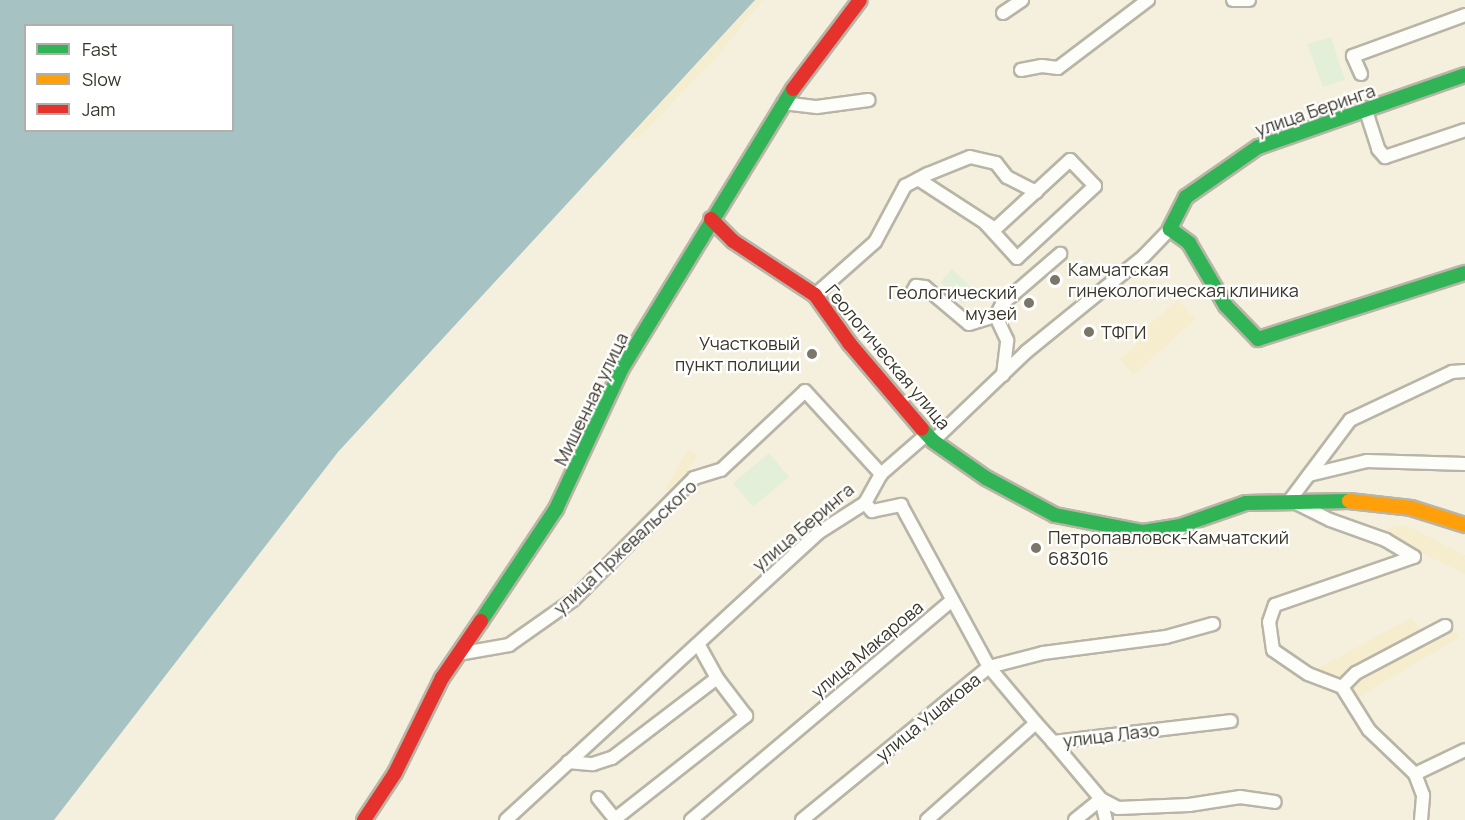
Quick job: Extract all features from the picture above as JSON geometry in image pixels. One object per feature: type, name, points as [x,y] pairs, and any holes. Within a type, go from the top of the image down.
[{"type":"street","name":"Мишенная улица","points":[[364,820],[394,773],[458,654],[556,509],[622,369],[711,219],[783,103],[860,0]]},
{"type":"street","points":[[1004,14],[1022,0]]},
{"type":"street","points":[[1021,70],[1042,66],[1058,68],[1148,0]]},
{"type":"street","points":[[1233,0],[1250,0]]},
{"type":"street","points":[[1360,74],[1353,56],[1465,15]]},
{"type":"street","name":"улица Беринга","points":[[506,820],[699,645],[818,533],[865,503],[881,474],[930,437],[1003,376],[1026,352],[1144,256],[1170,229],[1186,197],[1258,147],[1465,75]]},
{"type":"street","points":[[783,103],[817,107],[869,100]]},
{"type":"street","points":[[1366,111],[1378,149],[1385,157],[1465,130]]},
{"type":"street","points":[[815,296],[875,242],[905,186],[918,179],[970,157],[996,163],[1007,177],[1036,192]]},
{"type":"street","points":[[918,179],[985,223],[995,230],[1070,160],[1095,186],[1017,258],[985,223]]},
{"type":"street","name":"Геологическая улица","points":[[711,219],[733,241],[815,296],[850,344],[930,437],[986,478],[1055,514],[1114,529],[1152,531],[1180,526],[1246,503],[1336,500],[1411,508],[1465,525]]},
{"type":"street","points":[[1170,229],[1189,243],[1226,306],[1258,339],[1465,273]]},
{"type":"street","points":[[913,291],[916,286],[925,287],[969,324],[996,316],[1002,304],[1060,254]]},
{"type":"street","points":[[996,316],[1007,340],[1003,376]]},
{"type":"street","points":[[1421,820],[1423,795],[1415,774],[1369,730],[1342,687],[1308,674],[1274,650],[1269,622],[1275,604],[1414,557],[1386,540],[1330,520],[1290,500],[1350,420],[1452,372],[1465,371]]},
{"type":"street","name":"улица Пржевальского","points":[[458,654],[479,653],[509,645],[573,600],[694,478],[721,470],[805,391],[881,474]]},
{"type":"street","points":[[1309,475],[1367,461],[1465,464]]},
{"type":"street","name":"улица Макарова","points":[[691,820],[951,601],[902,505],[872,511],[865,503]]},
{"type":"street","points":[[951,601],[989,667],[1036,723]]},
{"type":"street","name":"улица Ушакова","points":[[802,820],[989,667],[1043,653],[1166,637],[1213,624]]},
{"type":"street","points":[[1342,687],[1356,674],[1445,626]]},
{"type":"street","points":[[598,798],[615,819],[746,716],[717,678],[699,645]]},
{"type":"street","points":[[568,762],[593,764],[612,758],[717,678]]},
{"type":"street","name":"улица Лазо","points":[[927,820],[1036,723],[1053,741],[1231,721]]},
{"type":"street","points":[[1053,741],[1101,799],[1118,808],[1189,805],[1240,797],[1275,802]]},
{"type":"street","points":[[1415,774],[1465,750]]},
{"type":"street","points":[[1074,820],[1101,799]]},
{"type":"street","points":[[1101,799],[1106,820]]},
{"type":"shaded area","points":[[1178,300],[1195,319],[1134,375],[1120,359],[1137,345],[1133,339]]},
{"type":"shaded area","points":[[688,449],[698,454],[673,495],[665,488]]},
{"type":"shaded area","points":[[1406,525],[1465,555],[1465,574],[1377,531]]},
{"type":"shaded area","points":[[1412,617],[1420,631],[1341,681],[1315,670]]},
{"type":"shaded area","points":[[1449,627],[1460,637],[1355,699],[1346,687],[1358,675]]},
{"type":"green space","points":[[1331,37],[1345,80],[1323,87],[1307,44]]},
{"type":"green space","points":[[952,269],[975,291],[963,304],[940,282]]},
{"type":"green space","points":[[769,453],[789,477],[753,507],[733,483]]},
{"type":"sand","points":[[755,0],[763,0],[715,59],[637,139],[629,138]]},
{"type":"water","points":[[0,0],[755,0],[338,452],[54,820],[0,820]]},
{"type":"traffic: fast","points":[[1465,75],[1258,147],[1186,197],[1170,229],[1189,243],[1226,306],[1258,339],[1465,273]]},
{"type":"traffic: fast","points":[[481,621],[556,509],[622,368],[793,89]]},
{"type":"traffic: fast","points":[[922,429],[933,441],[986,478],[1055,515],[1143,532],[1180,526],[1246,503],[1349,501]]},
{"type":"traffic: slow","points":[[1349,501],[1411,508],[1465,525]]},
{"type":"traffic: jam","points":[[793,89],[860,0]]},
{"type":"traffic: jam","points":[[711,219],[733,241],[815,295],[850,344],[922,429]]},
{"type":"traffic: jam","points":[[364,820],[395,773],[442,678],[481,621]]},
{"type":"place","name":"Камчатская гинекологическая клиника","points":[[1055,280]]},
{"type":"place","name":"Геологический музей","points":[[1029,303]]},
{"type":"place","name":"ТФГИ","points":[[1089,332]]},
{"type":"place","name":"Участковый пункт полиции","points":[[812,354]]},
{"type":"place","name":"Петропавловск-Камчатский 683016","points":[[1036,548]]}]
